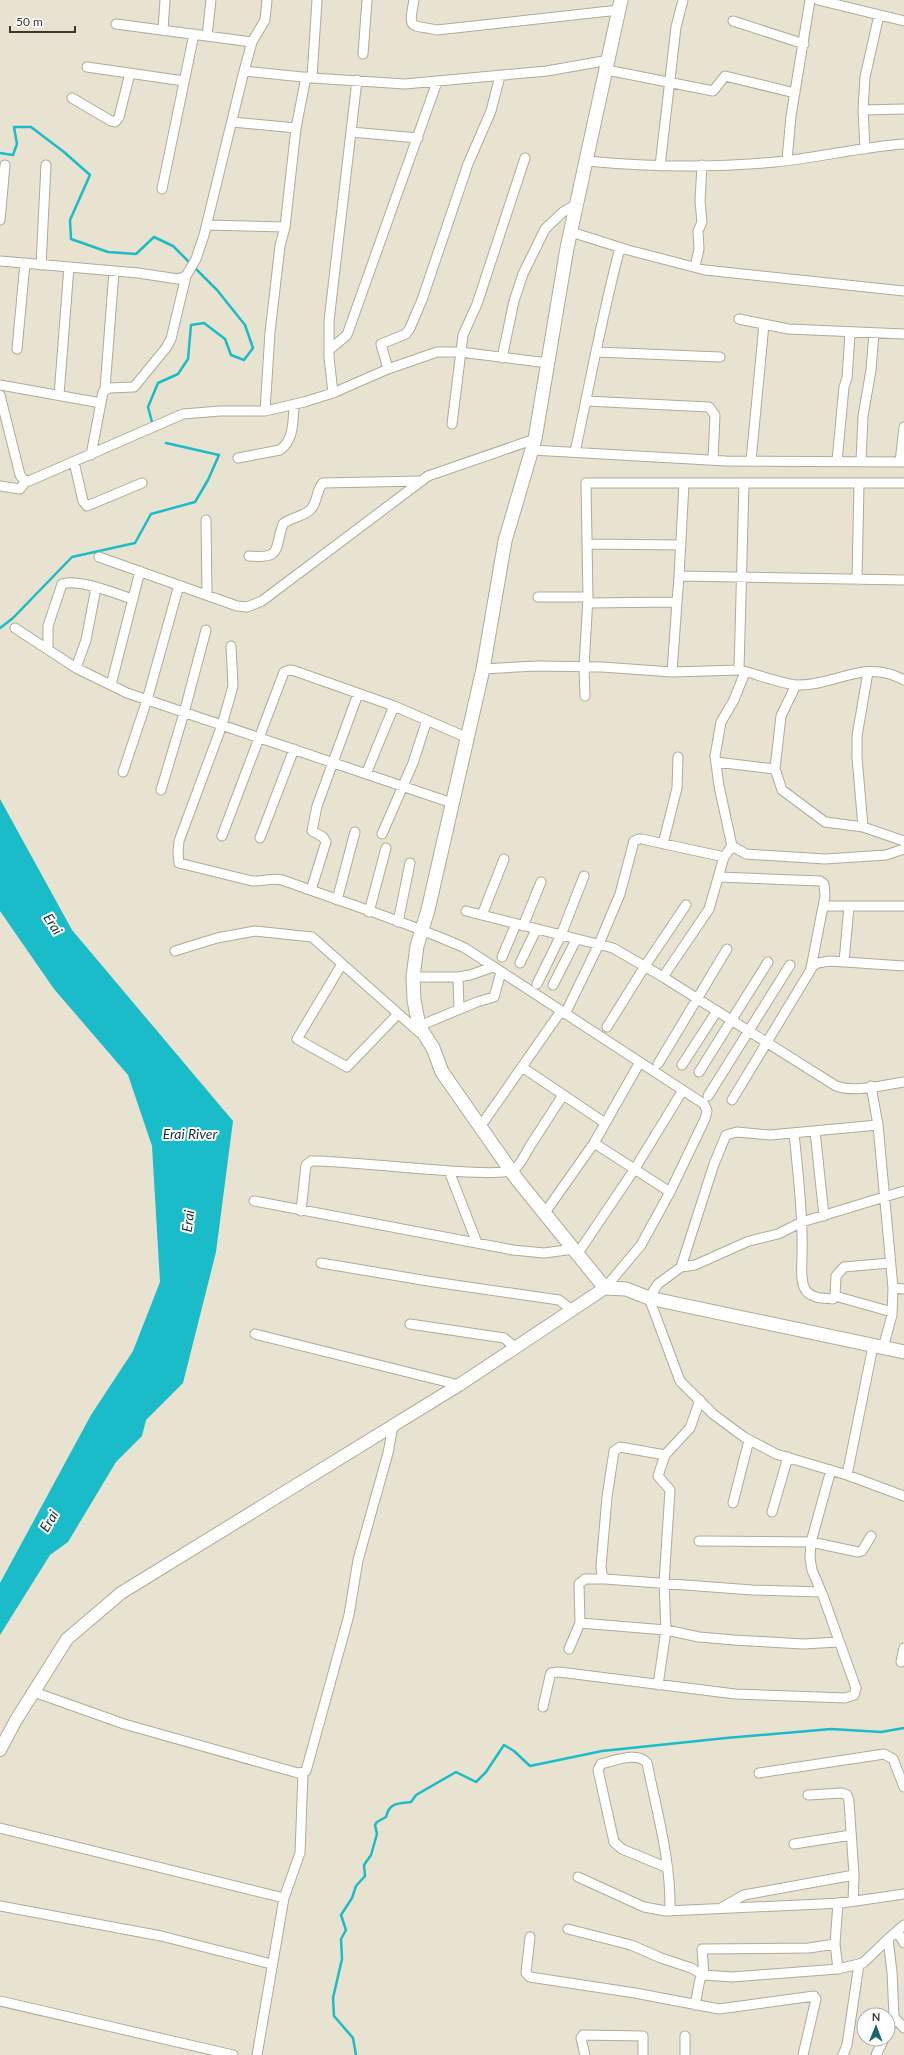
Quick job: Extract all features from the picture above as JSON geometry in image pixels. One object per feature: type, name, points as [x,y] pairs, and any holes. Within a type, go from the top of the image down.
[{"type":"main road","points":[[620,5],[587,161],[570,232],[533,445],[505,541],[468,738],[417,946],[413,977],[414,1000],[422,1031],[433,1048],[442,1072],[511,1171],[544,1214],[605,1288],[626,1289],[649,1298],[904,1352]]},
{"type":"street","points":[[163,30],[165,0]]},
{"type":"street","points":[[207,36],[211,0]]},
{"type":"street","points":[[105,389],[134,387],[166,348],[171,338],[188,275],[196,259],[207,225],[252,42],[266,20],[267,0]]},
{"type":"street","points":[[265,411],[270,332],[280,246],[285,227],[296,128],[309,78],[317,0]]},
{"type":"street","points":[[363,54],[367,0]]},
{"type":"street","points":[[414,0],[410,20],[412,24],[417,28],[437,30],[620,5]]},
{"type":"street","points":[[660,166],[671,82],[676,27],[683,0]]},
{"type":"street","points":[[786,160],[810,0]]},
{"type":"street","points":[[818,0],[837,6],[904,21]]},
{"type":"street","points":[[865,149],[863,110],[864,78],[879,15]]},
{"type":"street","points":[[732,21],[804,44]]},
{"type":"street","points":[[116,24],[252,42]]},
{"type":"street","points":[[162,189],[194,34]]},
{"type":"street","points":[[244,71],[309,78],[405,84],[608,65],[671,82],[713,91],[725,76],[795,93]]},
{"type":"street","points":[[87,67],[184,81]]},
{"type":"street","points":[[72,98],[115,122],[119,117],[130,73]]},
{"type":"street","points":[[388,369],[381,344],[406,334],[410,328],[422,300],[468,164],[491,111],[500,76]]},
{"type":"street","points":[[333,393],[328,321],[357,80]]},
{"type":"street","points":[[329,350],[347,335],[437,82]]},
{"type":"street","points":[[863,110],[904,109]]},
{"type":"street","points":[[232,122],[296,128]]},
{"type":"street","points":[[351,132],[418,138]]},
{"type":"street","points":[[587,161],[641,166],[702,165],[786,160],[904,144]]},
{"type":"street","points":[[452,424],[462,335],[477,304],[525,158]]},
{"type":"street","points":[[0,220],[5,164]]},
{"type":"street","points":[[41,265],[46,165]]},
{"type":"street","points":[[695,267],[699,249],[698,231],[702,222],[700,201],[702,165]]},
{"type":"street","points":[[502,358],[514,301],[523,274],[545,229],[563,212],[577,204]]},
{"type":"street","points":[[207,225],[285,227]]},
{"type":"street","points":[[570,232],[620,248],[695,267],[904,291]]},
{"type":"street","points":[[575,452],[597,352],[604,307],[620,248]]},
{"type":"street","points":[[0,261],[114,271],[178,279],[188,275]]},
{"type":"street","points":[[17,349],[25,264]]},
{"type":"street","points":[[59,395],[69,267]]},
{"type":"street","points":[[91,455],[105,389],[114,271]]},
{"type":"street","points":[[739,319],[788,329],[850,333],[904,334]]},
{"type":"street","points":[[751,461],[764,324]]},
{"type":"street","points":[[837,461],[844,387],[847,378],[850,333]]},
{"type":"street","points":[[861,461],[863,416],[871,370],[874,333]]},
{"type":"street","points":[[0,486],[20,489],[26,481],[91,455],[183,414],[220,411],[265,411],[294,405],[333,393],[388,369],[437,352],[460,352],[548,363]]},
{"type":"street","points":[[597,352],[720,357]]},
{"type":"street","points":[[0,385],[101,403]]},
{"type":"street","points":[[0,395],[20,475],[26,481]]},
{"type":"street","points":[[586,401],[709,407],[716,415],[713,460]]},
{"type":"street","points":[[238,458],[280,450],[285,446],[289,441],[293,423],[294,405]]},
{"type":"street","points":[[99,557],[243,607],[257,604],[419,481],[428,476],[533,445],[575,452],[713,460],[902,462],[904,427]]},
{"type":"street","points":[[74,462],[83,501],[88,506],[142,483]]},
{"type":"street","points":[[248,556],[268,556],[274,552],[284,524],[310,510],[323,483],[419,481]]},
{"type":"street","points":[[585,696],[584,666],[588,600],[586,483],[904,484]]},
{"type":"street","points":[[663,977],[709,909],[720,877],[724,857],[732,846],[715,756],[721,722],[734,700],[742,671],[741,579],[744,483]]},
{"type":"street","points":[[672,672],[684,484]]},
{"type":"street","points":[[857,580],[859,484]]},
{"type":"street","points":[[206,520],[207,595]]},
{"type":"street","points":[[587,544],[681,545]]},
{"type":"street","points":[[111,685],[140,571]]},
{"type":"street","points":[[679,576],[741,579],[904,580]]},
{"type":"street","points":[[48,649],[48,626],[62,584],[71,582],[133,599]]},
{"type":"street","points":[[123,772],[147,700],[179,585]]},
{"type":"street","points":[[76,668],[86,640],[96,588]]},
{"type":"street","points":[[538,597],[588,600],[677,602]]},
{"type":"street","points":[[15,628],[76,668],[147,700],[452,804]]},
{"type":"street","points":[[161,790],[184,713],[206,630]]},
{"type":"street","points":[[0,1750],[67,1639],[121,1593],[393,1426],[516,1348],[605,1288],[641,1245],[670,1192],[707,1114],[704,1104],[465,948],[422,929],[369,912],[277,878],[252,881],[179,863],[179,841],[222,725],[233,686],[231,646]]},
{"type":"street","points":[[482,669],[584,666],[672,672],[742,671],[796,685],[830,681],[854,673],[868,672],[892,673],[904,680]]},
{"type":"street","points":[[222,836],[284,672],[286,671],[295,671],[394,706],[468,738]]},
{"type":"street","points":[[863,826],[857,757],[857,736],[868,672]]},
{"type":"street","points":[[796,685],[781,716],[775,769],[782,790],[825,822],[863,826],[904,840]]},
{"type":"street","points":[[311,890],[326,842],[323,837],[312,831],[317,806],[333,764],[336,750],[358,694]]},
{"type":"street","points":[[366,774],[394,706]]},
{"type":"street","points":[[382,834],[413,763],[427,720]]},
{"type":"street","points":[[260,838],[294,749]]},
{"type":"street","points":[[663,844],[676,793],[678,757]]},
{"type":"street","points":[[716,762],[775,769]]},
{"type":"street","points":[[337,900],[355,832]]},
{"type":"street","points":[[480,1127],[563,1012],[599,944],[620,894],[634,841],[639,839],[724,857]]},
{"type":"street","points":[[732,846],[746,854],[825,859],[886,855],[904,849]]},
{"type":"street","points":[[369,912],[386,848]]},
{"type":"street","points":[[482,915],[504,859]]},
{"type":"street","points":[[398,922],[410,863]]},
{"type":"street","points":[[537,984],[561,935],[584,876]]},
{"type":"street","points":[[720,877],[820,881],[824,884],[826,889],[824,906],[811,968],[732,1100]]},
{"type":"street","points":[[502,957],[541,882]]},
{"type":"street","points":[[607,1027],[645,966],[686,905]]},
{"type":"street","points":[[824,906],[904,906]]},
{"type":"street","points":[[844,962],[849,906]]},
{"type":"street","points":[[466,911],[536,930],[613,948],[663,977],[836,1086],[844,1089],[855,1090],[871,1086],[904,1082]]},
{"type":"street","points":[[520,963],[536,930]]},
{"type":"street","points":[[175,951],[243,932],[268,931],[312,937],[398,1014],[422,1031],[459,1009],[494,997],[501,972]]},
{"type":"street","points":[[553,985],[576,940]]},
{"type":"street","points":[[658,1064],[727,948]]},
{"type":"street","points":[[699,1072],[768,962]]},
{"type":"street","points":[[811,968],[823,962],[904,966]]},
{"type":"street","points":[[342,964],[296,1039],[347,1067],[398,1014]]},
{"type":"street","points":[[708,1096],[790,966]]},
{"type":"street","points":[[413,977],[470,976],[493,967]]},
{"type":"street","points":[[458,977],[459,1009]]},
{"type":"street","points":[[682,1065],[717,1011]]},
{"type":"street","points":[[544,1214],[594,1143],[640,1062]]},
{"type":"street","points":[[522,1067],[605,1123]]},
{"type":"street","points":[[847,1475],[878,1347],[892,1312],[892,1288],[885,1197],[878,1125],[871,1086]]},
{"type":"street","points":[[254,1201],[301,1211],[529,1252],[544,1253],[576,1251],[634,1170],[683,1090]]},
{"type":"street","points":[[301,1211],[306,1164],[309,1162],[449,1171],[511,1171],[515,1169],[527,1152],[563,1095]]},
{"type":"street","points":[[681,1268],[724,1137],[734,1132],[770,1135],[878,1125]]},
{"type":"street","points":[[815,1131],[824,1216]]},
{"type":"street","points":[[794,1133],[802,1222],[802,1278],[805,1289],[809,1294],[817,1298],[832,1299],[835,1296],[892,1312]]},
{"type":"street","points":[[594,1143],[670,1192]]},
{"type":"street","points":[[449,1171],[477,1243]]},
{"type":"street","points":[[904,1191],[802,1222],[778,1234],[749,1241],[695,1265],[681,1268],[658,1284],[649,1298],[680,1381],[713,1414],[749,1440],[776,1454],[847,1475],[904,1496]]},
{"type":"street","points":[[321,1263],[434,1282],[560,1300],[572,1310]]},
{"type":"street","points":[[835,1296],[836,1276],[844,1267],[890,1263]]},
{"type":"street","points":[[892,1288],[904,1289]]},
{"type":"street","points":[[410,1324],[504,1338],[516,1348]]},
{"type":"street","points":[[255,1334],[458,1385]]},
{"type":"street","points":[[658,1685],[666,1630],[664,1583],[670,1490],[658,1476],[665,1455],[688,1431],[700,1400]]},
{"type":"street","points":[[256,2055],[271,1964],[284,1898],[300,1854],[303,1773],[306,1771],[310,1760],[349,1615],[358,1560],[388,1452],[393,1426]]},
{"type":"street","points":[[733,1503],[749,1440]]},
{"type":"street","points":[[607,1579],[602,1574],[600,1567],[607,1491],[614,1451],[616,1448],[620,1447],[665,1455]]},
{"type":"street","points":[[772,1512],[788,1457]]},
{"type":"street","points":[[543,1707],[550,1676],[555,1672],[735,1694],[850,1697],[854,1695],[856,1688],[822,1592],[812,1570],[811,1542],[831,1470]]},
{"type":"street","points":[[699,1541],[811,1542],[858,1552],[862,1551],[871,1536]]},
{"type":"street","points":[[570,1649],[580,1623],[579,1584],[585,1579],[607,1579],[752,1590],[822,1592]]},
{"type":"street","points":[[580,1623],[666,1630],[699,1637],[734,1640],[803,1644],[839,1642]]},
{"type":"street","points":[[901,1662],[904,1648]]},
{"type":"street","points":[[34,1692],[124,1724],[303,1773]]},
{"type":"street","points":[[759,1772],[884,1754],[892,1759],[904,1787]]},
{"type":"street","points":[[668,1868],[622,1849],[614,1842],[598,1770],[601,1764],[639,1757],[647,1762],[668,1868],[670,1911]]},
{"type":"street","points":[[808,1794],[839,1792],[847,1795],[849,1801],[854,1875],[853,1901]]},
{"type":"street","points":[[0,1828],[284,1898]]},
{"type":"street","points":[[794,1844],[851,1835]]},
{"type":"street","points":[[720,1908],[744,1895],[854,1875]]},
{"type":"street","points":[[578,1876],[644,1907],[670,1911],[838,1903],[904,1894]]},
{"type":"street","points":[[838,1903],[835,1944],[838,1969]]},
{"type":"street","points":[[0,1906],[161,1936],[271,1964]]},
{"type":"street","points":[[568,1929],[631,1945],[661,1958],[691,1968],[704,1975],[732,1977],[838,1969],[860,1964],[900,1928],[904,1943]]},
{"type":"street","points":[[530,1937],[526,1973],[530,1977],[635,1993],[695,2005],[728,2009],[814,1996],[816,1999],[803,2055]]},
{"type":"street","points":[[888,1939],[892,1972],[894,2007]]},
{"type":"street","points":[[695,2005],[700,1979],[704,1975],[702,1949],[809,1948],[835,1944]]},
{"type":"street","points":[[843,2055],[847,2045],[860,1964]]},
{"type":"street","points":[[0,2001],[233,2055]]},
{"type":"street","points":[[896,2019],[904,2028]]},
{"type":"street","points":[[585,2055],[581,2038],[583,2035],[643,2036],[643,2055]]},
{"type":"street","points":[[685,2036],[685,2055]]},
{"type":"water","name":"Erai River","points":[[0,799],[72,930],[233,1121],[216,1252],[183,1383],[146,1420],[142,1436],[116,1462],[68,1542],[50,1555],[0,1635],[0,1583],[91,1415],[133,1351],[160,1282],[152,1146],[128,1075],[54,989],[0,911]]},
{"type":"waterway","points":[[0,153],[13,155],[17,144],[14,127],[31,127],[64,152],[90,175],[70,220],[71,239],[108,252],[136,254],[154,237],[173,246],[217,290],[245,325],[253,348],[244,360],[231,355],[225,339],[204,323],[191,325],[188,359],[178,374],[158,383],[148,407],[152,422]]},
{"type":"waterway","points":[[0,628],[13,618],[72,557],[135,543],[151,514],[195,502],[208,480],[219,455],[166,443]]},
{"type":"waterway","points":[[356,2055],[353,2038],[334,2016],[333,1998],[342,1959],[341,1939],[346,1930],[341,1915],[352,1898],[356,1886],[365,1876],[364,1865],[371,1855],[377,1834],[375,1825],[377,1822],[386,1817],[387,1812],[392,1806],[398,1803],[411,1802],[416,1795],[456,1772],[476,1782],[486,1772],[504,1745],[514,1751],[530,1766],[602,1751],[726,1738],[831,1729],[881,1732],[904,1728]]},
{"type":"water label","name":"Erai","points":[[53,924]]},
{"type":"water label","name":"Erai","points":[[188,1221]]},
{"type":"water label","name":"Erai","points":[[49,1521]]}]
